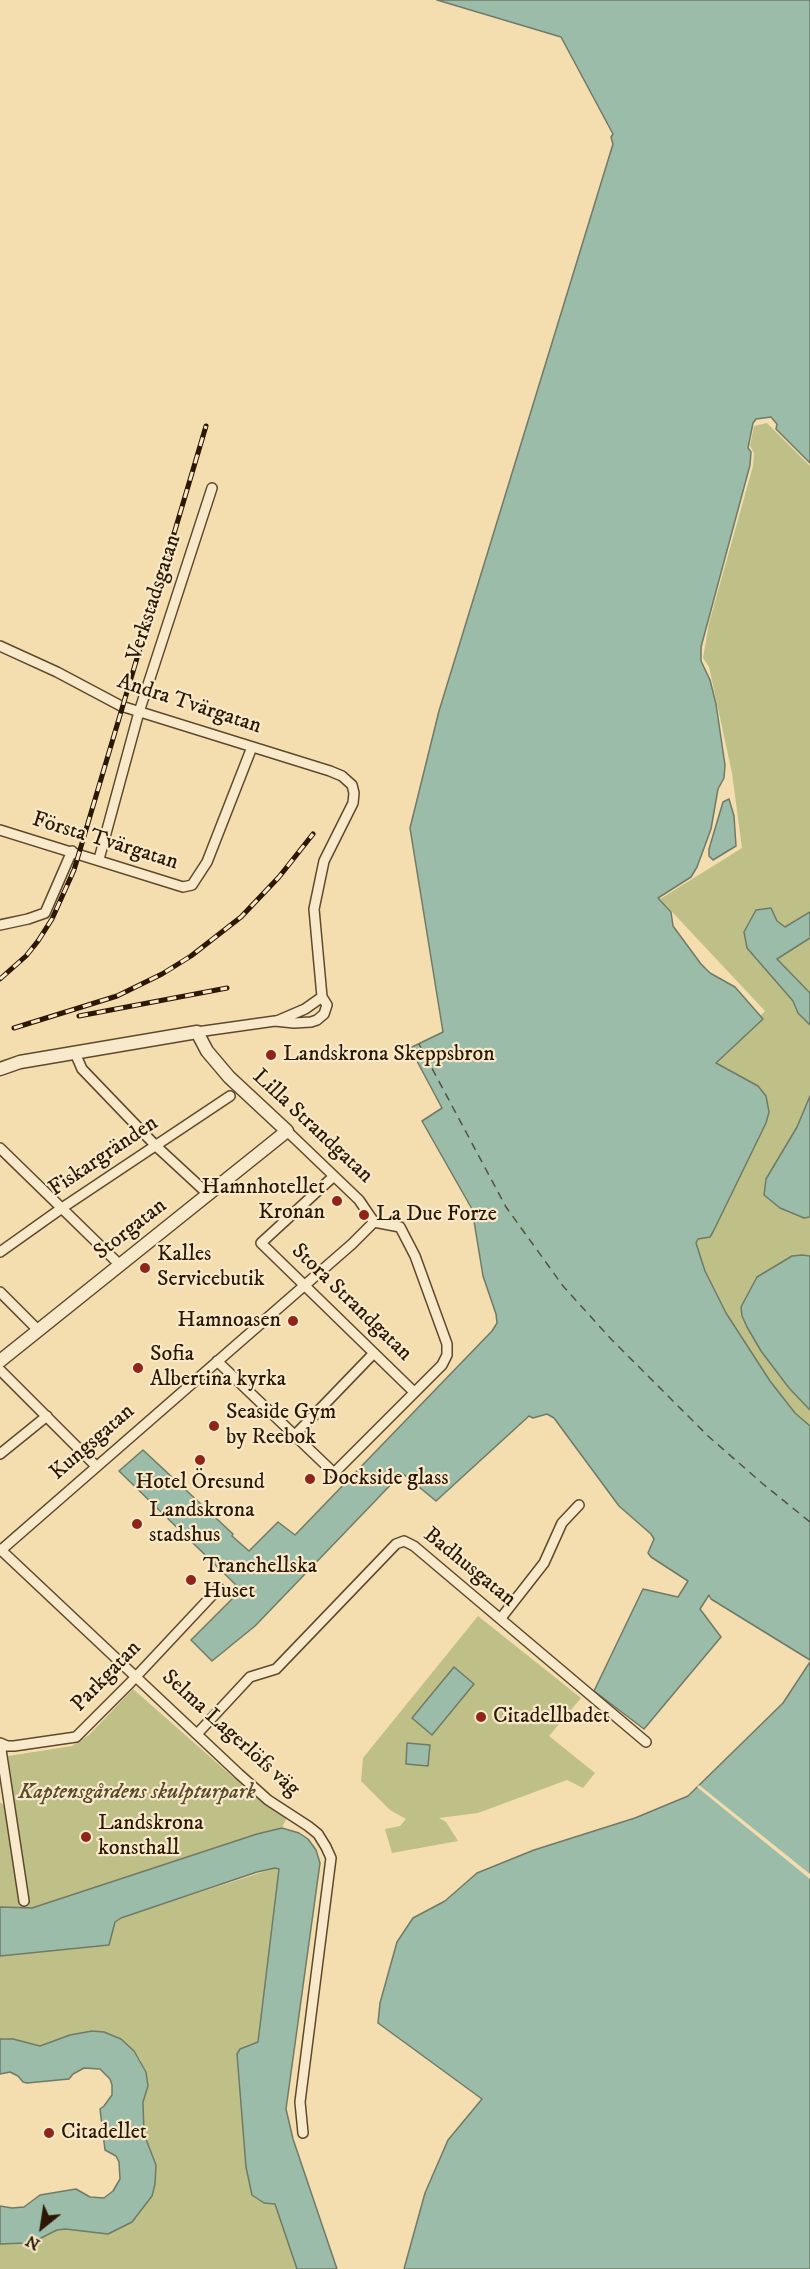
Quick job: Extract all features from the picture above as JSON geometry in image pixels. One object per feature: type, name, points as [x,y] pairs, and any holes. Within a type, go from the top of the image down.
[{"type":"street","name":"Verkstadsgatan","points":[[99,859],[139,712],[212,488]]},
{"type":"street","name":"Andra Tvärgatan","points":[[0,646],[57,672],[122,706],[342,776],[352,785],[353,803],[324,861],[314,909],[322,997]]},
{"type":"street","name":"Första Tvärgatan","points":[[0,830],[183,887],[192,885],[207,862],[252,747]]},
{"type":"street","points":[[0,925],[45,913],[72,851]]},
{"type":"street","points":[[0,1069],[20,1062],[275,1021],[305,1009],[322,997],[327,1005],[326,1010],[317,1020],[294,1023],[275,1021]]},
{"type":"street","name":"Lilla Strandgatan","points":[[197,1032],[207,1051],[229,1077],[359,1200],[374,1222]]},
{"type":"street","points":[[75,1053],[82,1069],[156,1146],[208,1195]]},
{"type":"street","name":"Fiskargränden","points":[[0,1252],[230,1096]]},
{"type":"street","name":"Storgatan","points":[[0,1361],[287,1131]]},
{"type":"street","points":[[0,1148],[120,1265]]},
{"type":"street","name":"Stora Strandgatan","points":[[334,1176],[261,1243],[414,1392]]},
{"type":"street","points":[[217,1361],[334,1473],[442,1365],[447,1355],[447,1344],[408,1238],[400,1227],[374,1222]]},
{"type":"street","name":"Kungsgatan","points":[[0,1550],[303,1284],[352,1244],[374,1222]]},
{"type":"street","points":[[0,1292],[39,1330]]},
{"type":"street","points":[[295,1435],[374,1353]]},
{"type":"street","points":[[0,1370],[96,1466]]},
{"type":"street","points":[[0,1454],[47,1416]]},
{"type":"street","points":[[501,1618],[544,1563],[562,1523],[579,1505]]},
{"type":"street","name":"Badhusgatan","points":[[197,1734],[250,1677],[276,1669],[396,1544],[404,1541],[414,1546],[501,1618],[646,1742]]},
{"type":"street","name":"Selma Lagerlöfs väg","points":[[0,1550],[268,1800],[318,1834],[331,1858],[300,2102],[303,2133]]},
{"type":"street","name":"Parkgatan","points":[[0,1743],[14,1746],[76,1737],[219,1588]]},
{"type":"street","points":[[0,1743],[24,1901]]},
{"type":"green space","points":[[767,423],[810,466],[810,1428],[804,1425],[757,1368],[710,1292],[693,1237],[712,1066],[765,1011],[660,899],[742,848],[732,773],[709,667],[703,658],[709,623],[753,466],[754,453],[750,446],[754,426]]},
{"type":"green space","name":"Citadellbadet","points":[[478,1616],[581,1698],[549,1736],[595,1773],[583,1788],[567,1780],[478,1813],[439,1818],[446,1822],[458,1841],[392,1853],[385,1829],[400,1826],[406,1819],[390,1810],[361,1781],[363,1758]]},
{"type":"green space","name":"Kaptensgårdens skulpturpark","points":[[133,1689],[259,1800],[287,1817],[282,1828],[257,1834],[32,1908],[0,1907],[0,1802],[14,1814],[8,1756],[72,1746],[89,1735]]},
{"type":"green space","points":[[275,1868],[279,1869],[280,1873],[258,2042],[245,2046],[246,2167],[252,2195],[264,2203],[275,2204],[297,2269],[0,2269],[0,2244],[49,2235],[57,2230],[65,2229],[108,2234],[156,2165],[144,2134],[143,2101],[145,2096],[141,2061],[134,2051],[121,2039],[104,2032],[40,2046],[13,2039],[0,2039],[0,1956],[109,1945],[115,1922],[121,1918]]},
{"type":"shaded area","points":[[437,0],[810,0],[810,463],[776,429],[777,424],[771,417],[756,419],[753,423],[748,448],[751,452],[750,465],[701,647],[701,661],[710,680],[716,704],[725,765],[724,778],[718,789],[711,829],[697,867],[691,877],[658,898],[671,912],[673,926],[701,964],[710,973],[735,987],[763,1019],[716,1063],[758,1086],[766,1096],[769,1112],[766,1123],[713,1232],[710,1237],[698,1239],[696,1243],[705,1271],[726,1313],[770,1381],[795,1413],[810,1426],[810,1660],[711,1599],[709,1595],[700,1609],[721,1637],[644,1729],[594,1691],[643,1589],[678,1597],[688,1581],[651,1557],[648,1553],[654,1539],[651,1534],[619,1506],[554,1418],[547,1414],[533,1418],[529,1416],[436,1501],[402,1473],[255,1626],[212,1661],[191,1640],[235,1596],[235,1584],[119,1471],[143,1450],[249,1551],[278,1522],[295,1535],[492,1331],[497,1323],[483,1276],[472,1209],[422,1121],[442,1108],[410,1048],[443,1032],[410,828],[439,711],[613,144],[611,137],[613,134],[561,37]]},
{"type":"shaded area","points":[[729,799],[734,816],[736,846],[713,860],[709,856],[709,849],[723,802]]},
{"type":"shaded area","points":[[771,908],[777,921],[785,927],[810,912],[810,938],[777,959],[810,993],[810,1025],[798,1013],[793,1001],[747,948],[744,932],[756,910]]},
{"type":"shaded area","points":[[810,1096],[810,1217],[804,1218],[780,1208],[764,1195],[766,1179],[797,1127]]},
{"type":"shaded area","points":[[792,1256],[810,1256],[810,1410],[789,1388],[761,1351],[742,1316],[741,1307],[757,1277]]},
{"type":"shaded area","points":[[810,1662],[810,2269],[404,2269],[425,2193],[448,2140],[482,2099],[378,2023],[380,2003],[397,1942],[413,1918],[445,1901],[477,1873],[534,1850],[635,1818],[688,1796],[783,1703]]},
{"type":"shaded area","points":[[454,1667],[474,1684],[432,1735],[412,1718]]},
{"type":"shaded area","points":[[407,1743],[430,1745],[428,1766],[406,1764]]},
{"type":"shaded area","points":[[282,1828],[299,1833],[308,1839],[316,1850],[320,1863],[286,2109],[293,2139],[337,2269],[297,2269],[275,2204],[264,2203],[252,2195],[246,2167],[237,2054],[240,2049],[258,2042],[279,1869],[257,1872],[121,1918],[115,1922],[109,1945],[0,1956],[0,1907],[32,1908],[257,1834]]},
{"type":"shaded area","points":[[92,2031],[104,2032],[121,2039],[134,2051],[146,2072],[148,2086],[143,2102],[144,2134],[156,2165],[152,2196],[132,2222],[108,2234],[65,2229],[25,2243],[0,2244],[0,2206],[24,2207],[40,2195],[76,2189],[90,2197],[104,2198],[113,2191],[120,2179],[119,2162],[116,2156],[105,2150],[100,2109],[112,2095],[112,2085],[110,2079],[100,2069],[84,2068],[69,2079],[27,2083],[10,2072],[0,2074],[0,2039],[13,2039],[40,2046],[70,2035]]},
{"type":"pier","points":[[699,1785],[810,1874],[810,1879],[697,1787]]},
{"type":"ferry route","points":[[419,1044],[506,1207],[563,1286],[611,1339],[708,1436],[810,1522]]},
{"type":"railway","points":[[0,979],[26,956],[38,941],[52,919],[74,870],[206,426]]},
{"type":"railway","points":[[14,1028],[117,996],[162,974],[191,956],[241,917],[279,877],[313,834]]},
{"type":"railway","points":[[79,1016],[227,988]]},
{"type":"place","name":"Landskrona Skeppsbron","points":[[271,1055]]},
{"type":"place","name":"Hamnhotellet Kronan","points":[[337,1201]]},
{"type":"place","name":"La Due Forze","points":[[364,1215]]},
{"type":"place","name":"Kalles Servicebutik","points":[[145,1268]]},
{"type":"place","name":"Hamnoasen","points":[[293,1321]]},
{"type":"place","name":"Sofia Albertina kyrka","points":[[138,1368]]},
{"type":"place","name":"Seaside Gym by Reebok","points":[[214,1426]]},
{"type":"place","name":"Hotel Öresund","points":[[200,1460]]},
{"type":"place","name":"Dockside glass","points":[[310,1479]]},
{"type":"place","name":"Landskrona stadshus","points":[[137,1524]]},
{"type":"place","name":"Tranchellska Huset","points":[[191,1580]]},
{"type":"place","name":"Citadellbadet","points":[[481,1717]]},
{"type":"place","name":"Landskrona konsthall","points":[[86,1837]]},
{"type":"place","name":"Citadellet","points":[[49,2133]]}]
